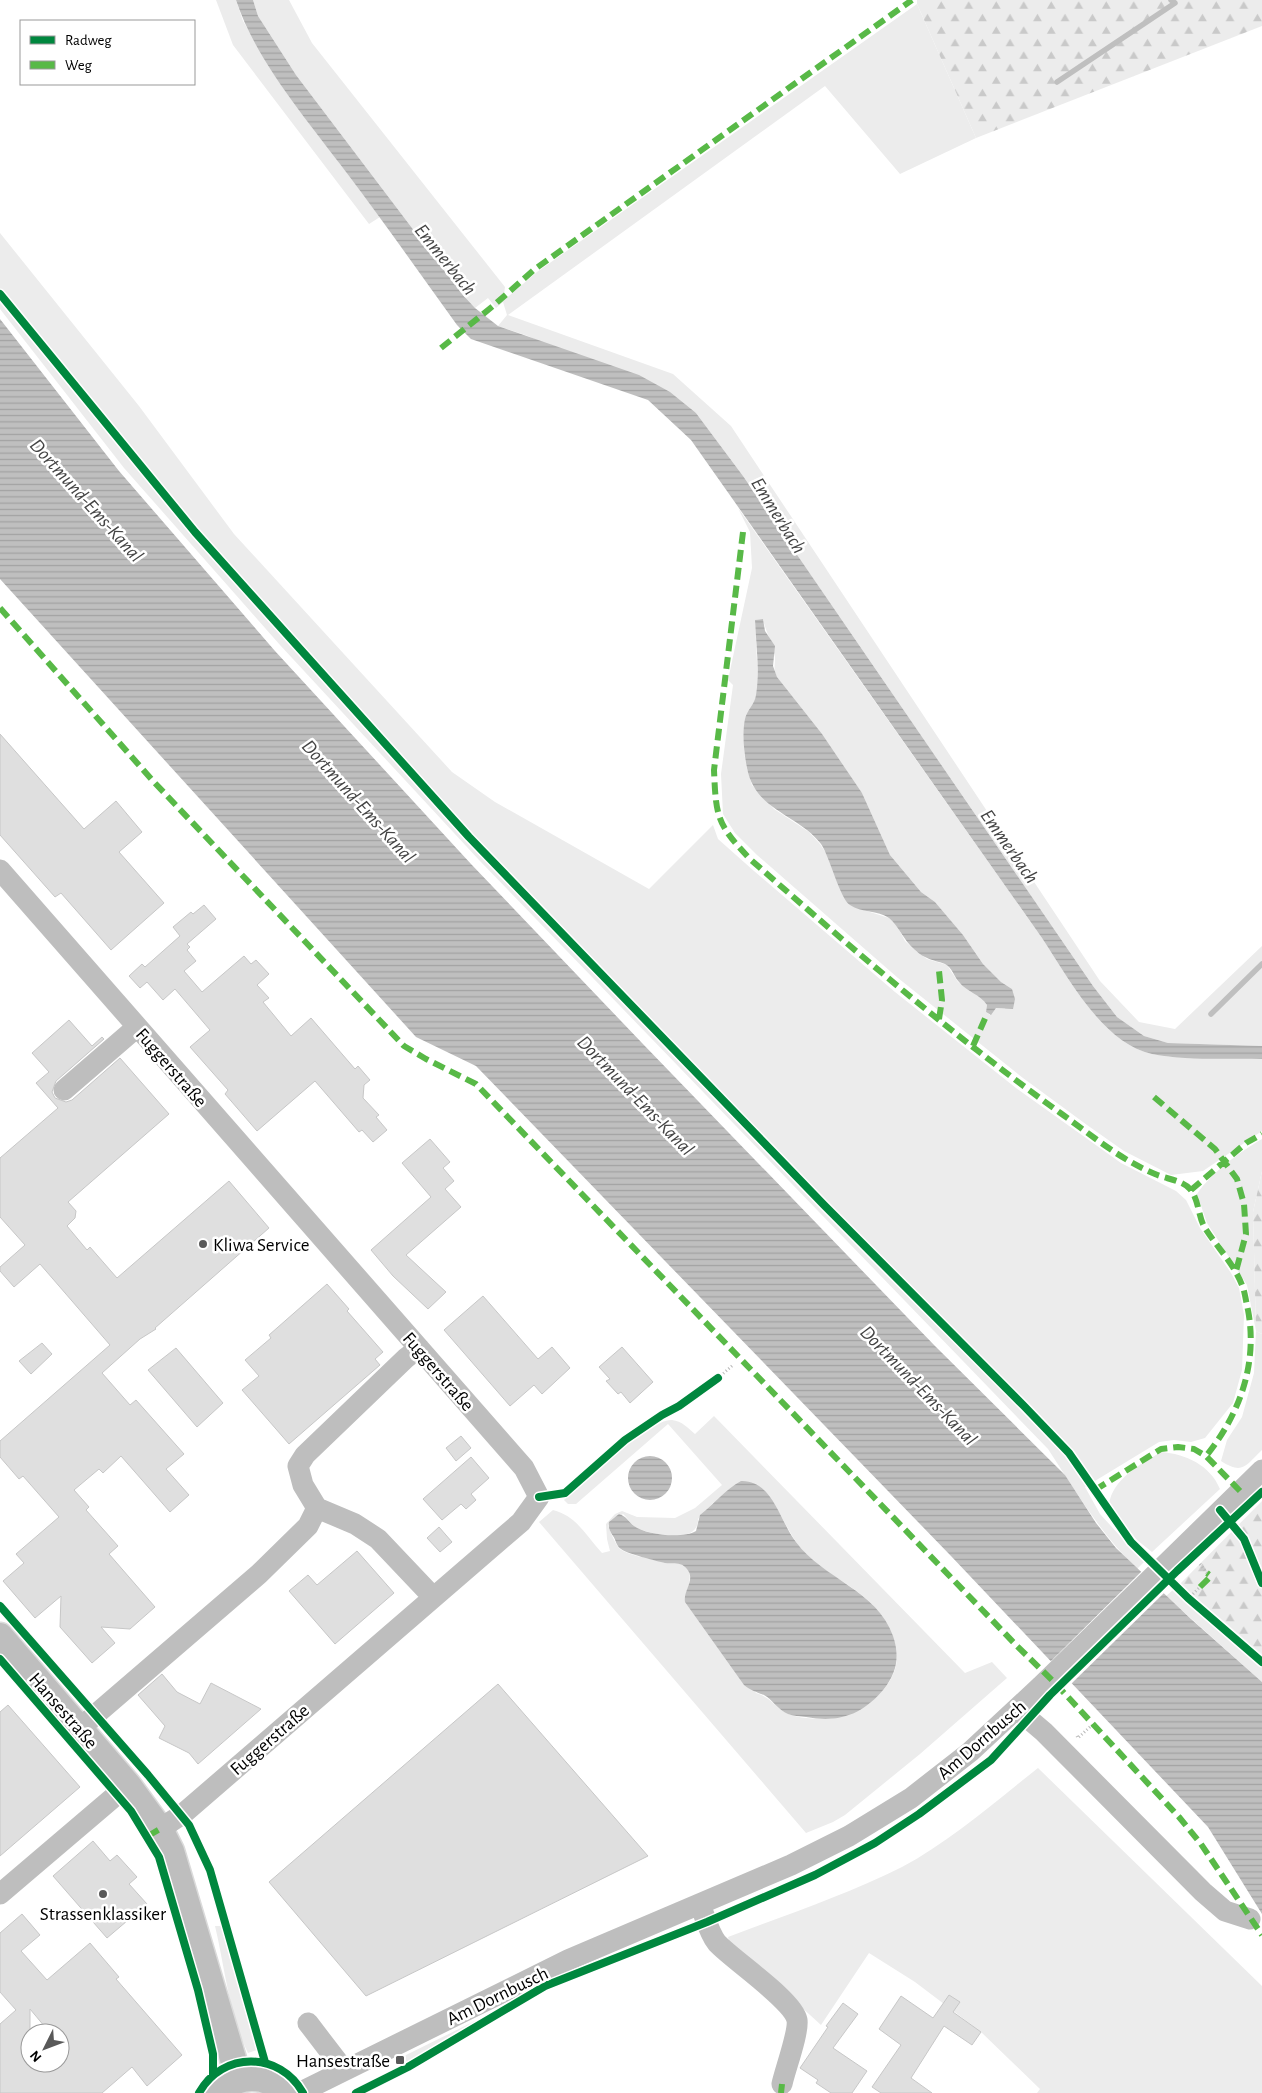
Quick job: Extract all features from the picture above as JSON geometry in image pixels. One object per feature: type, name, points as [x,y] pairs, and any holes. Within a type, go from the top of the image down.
[{"type":"main road","name":"Hansestraße","points":[[0,1636],[128,1784],[160,1828],[171,1851],[229,2086],[250,2077],[271,2082],[283,2093]]},
{"type":"street","name":"Fuggerstraße","points":[[0,870],[524,1468],[539,1496],[521,1522],[184,1813],[160,1828]]},
{"type":"street","points":[[64,1090],[137,1026]]},
{"type":"street","points":[[419,1348],[406,1358],[304,1455],[298,1466],[303,1484],[317,1508],[355,1524],[378,1540],[433,1597]]},
{"type":"street","name":"Am Dornbusch","points":[[299,2093],[568,1960],[791,1865],[849,1836],[911,1798],[970,1752],[1042,1686],[1262,1470]]},
{"type":"street","points":[[80,1728],[259,1574],[308,1526],[317,1508]]},
{"type":"street","points":[[1017,1709],[1044,1732],[1224,1911],[1250,1919]]},
{"type":"street","points":[[0,1894],[128,1784]]},
{"type":"street","points":[[700,1904],[716,1941],[794,2012],[797,2021],[796,2031],[782,2084]]},
{"type":"street","points":[[308,2023],[344,2070]]},
{"type":"path","points":[[715,1381],[733,1365]]},
{"type":"path","points":[[1200,1564],[1207,1572]]},
{"type":"path","points":[[1193,1594],[1200,1587]]},
{"type":"path","points":[[1078,1738],[1092,1724]]},
{"type":"green space","points":[[216,0],[236,0],[243,21],[283,88],[380,217],[369,224],[233,45]]},
{"type":"green space","points":[[253,0],[289,0],[312,43],[505,287],[503,301],[537,272],[917,4],[976,138],[900,174],[825,86],[508,315],[673,374],[731,426],[1100,981],[1139,1022],[1175,1029],[1262,946],[1262,1046],[1168,1043],[1144,1036],[1117,1017],[1093,986],[743,476],[696,413],[528,336],[498,326],[507,315],[503,302],[496,308],[488,298],[475,308],[462,294],[296,75],[258,16]]},
{"type":"green space","points":[[917,0],[1262,0],[1262,26],[976,138],[917,4]]},
{"type":"green space","points":[[0,233],[139,406],[234,534],[452,772],[495,802],[649,889],[713,825],[718,839],[754,871],[895,992],[1016,1088],[1121,1163],[1176,1191],[1186,1200],[1200,1228],[1239,1288],[1244,1315],[1242,1370],[1233,1403],[1205,1438],[1191,1442],[1174,1440],[1159,1442],[1085,1487],[1100,1514],[1144,1562],[1137,1569],[1100,1527],[1048,1449],[479,860],[280,645],[124,468],[0,309]]},
{"type":"green space","points":[[738,508],[1042,938],[1075,989],[1102,1023],[1117,1037],[1134,1047],[1152,1054],[1193,1058],[1262,1059],[1262,1131],[1203,1171],[1171,1175],[1124,1151],[1023,1078],[898,978],[757,855],[735,833],[723,814],[721,774],[733,685],[728,680],[752,568],[750,532]],"holes":[[[763,619],[775,654],[777,677],[862,793],[890,855],[921,892],[935,902],[963,935],[983,964],[1001,982],[1012,989],[1005,1009],[996,1008],[990,1015],[986,1012],[987,1005],[982,998],[958,982],[947,965],[927,959],[917,952],[905,941],[896,924],[889,918],[854,907],[844,897],[828,856],[820,844],[809,832],[774,809],[752,785],[744,752],[745,720],[756,699],[758,683],[755,620]]]},
{"type":"green space","points":[[1262,1139],[1262,1171],[1253,1212],[1256,1331],[1247,1285],[1207,1223],[1197,1194],[1210,1178],[1227,1163]]},
{"type":"green space","points":[[1262,1171],[1262,1334],[1256,1331],[1253,1212]]},
{"type":"green space","points":[[1256,1331],[1262,1334],[1262,1450],[1247,1464],[1239,1468],[1221,1461],[1227,1440],[1242,1417],[1254,1373]]},
{"type":"green space","points":[[714,1416],[965,1673],[992,1662],[1007,1678],[920,1754],[845,1815],[806,1833],[539,1522],[553,1510],[561,1513],[575,1522],[602,1553],[610,1551],[606,1524],[615,1514],[622,1511],[637,1517],[675,1518],[695,1508],[722,1485],[668,1424],[576,1504],[568,1504],[564,1500],[616,1453],[661,1422],[672,1420],[679,1422],[695,1434]],"holes":[[[757,1485],[777,1508],[797,1544],[813,1560],[873,1605],[883,1618],[893,1639],[897,1655],[895,1668],[890,1680],[882,1692],[871,1701],[847,1715],[821,1719],[788,1714],[767,1698],[756,1693],[686,1593],[690,1580],[687,1568],[680,1563],[654,1560],[623,1551],[616,1544],[608,1525],[623,1514],[635,1527],[644,1531],[664,1535],[683,1535],[691,1532],[696,1527],[698,1519],[713,1503]]]},
{"type":"green space","points":[[1161,1452],[1188,1458],[1204,1467],[1220,1489],[1152,1552],[1137,1540],[1109,1505],[1111,1496],[1121,1480]]},
{"type":"green space","points":[[1262,1501],[1262,1654],[1180,1584]]},
{"type":"green space","points":[[1180,1584],[1262,1654],[1262,1682],[1166,1596]]},
{"type":"green space","points":[[1038,1768],[1262,1986],[1262,2093],[1037,2093],[1040,2089],[981,2032],[915,1982],[869,1953],[821,2025],[729,1941],[728,1937],[838,1896],[920,1857],[955,1833]]},
{"type":"green space","points":[[215,1926],[221,1926],[257,2050],[248,2053],[236,2023],[228,1991]]},
{"type":"green space","points":[[475,2021],[476,2023],[407,2062],[404,2056]]},
{"type":"water","points":[[236,0],[253,0],[258,16],[296,75],[462,294],[475,308],[498,326],[639,375],[670,392],[696,413],[743,476],[1093,986],[1117,1017],[1144,1036],[1168,1043],[1262,1046],[1262,1059],[1193,1058],[1152,1054],[1134,1047],[1117,1037],[1102,1023],[1075,989],[1042,938],[691,440],[648,400],[471,339],[457,325],[269,68],[245,23]]},
{"type":"water","name":"Dortmund-Ems-Kanal","points":[[0,319],[119,471],[275,651],[471,864],[935,1346],[1065,1475],[1096,1523],[1116,1548],[1191,1619],[1262,1682],[1262,1914],[1208,1827],[951,1556],[476,1066],[416,1037],[0,579]]},
{"type":"water","points":[[763,619],[765,631],[775,646],[773,666],[777,677],[822,734],[862,793],[890,855],[921,892],[935,902],[963,935],[983,964],[1001,982],[1012,989],[1015,999],[1013,1009],[996,1008],[991,1015],[986,1012],[987,1005],[984,1001],[962,985],[949,967],[918,953],[889,918],[885,915],[854,908],[850,905],[843,895],[821,844],[812,834],[778,811],[759,794],[747,768],[744,750],[744,731],[745,719],[753,704],[757,686],[758,667],[755,620]]},
{"type":"water","points":[[646,1456],[654,1456],[666,1462],[672,1478],[666,1494],[654,1500],[646,1500],[634,1494],[628,1482],[628,1474],[634,1462]]},
{"type":"water","points":[[741,1481],[761,1487],[774,1504],[790,1534],[807,1555],[862,1596],[875,1607],[885,1620],[895,1643],[896,1664],[892,1676],[884,1689],[876,1698],[858,1711],[839,1718],[829,1719],[792,1715],[781,1710],[764,1695],[746,1687],[685,1602],[690,1577],[685,1566],[665,1563],[624,1551],[618,1546],[610,1529],[609,1522],[619,1514],[634,1526],[655,1534],[683,1535],[696,1531],[700,1515]]},
{"type":"pier","points":[[1143,1570],[1165,1592],[1070,1685],[1049,1663]]},
{"type":"building","points":[[0,734],[84,829],[116,801],[142,832],[119,852],[164,903],[111,950],[61,893],[55,897],[0,835]]},
{"type":"building","points":[[204,905],[216,919],[187,944],[190,947],[187,950],[196,961],[184,971],[202,992],[244,956],[251,964],[256,960],[269,974],[257,985],[269,998],[263,1002],[291,1036],[311,1018],[355,1069],[358,1066],[370,1080],[364,1085],[363,1098],[379,1115],[376,1117],[387,1130],[373,1142],[362,1130],[359,1132],[315,1081],[257,1131],[225,1094],[228,1090],[190,1047],[210,1030],[175,989],[163,1000],[147,982],[140,988],[129,976],[142,964],[145,967],[180,936],[173,927],[191,912],[193,914]]},
{"type":"building","points":[[69,1020],[92,1046],[102,1037],[104,1039],[56,1081],[52,1092],[55,1098],[66,1102],[72,1100],[120,1058],[169,1114],[68,1202],[76,1211],[75,1218],[67,1226],[87,1250],[90,1247],[117,1278],[229,1181],[269,1228],[156,1329],[140,1339],[102,1373],[130,1405],[136,1400],[184,1454],[166,1469],[189,1495],[170,1512],[121,1456],[103,1473],[99,1469],[74,1490],[89,1507],[86,1510],[118,1546],[109,1554],[155,1607],[130,1629],[101,1627],[115,1643],[92,1663],[60,1627],[61,1596],[35,1618],[3,1581],[24,1563],[16,1554],[59,1517],[23,1476],[19,1479],[0,1457],[0,1441],[110,1345],[40,1264],[14,1287],[0,1271],[0,1267],[25,1245],[0,1217],[0,1158],[58,1108],[36,1083],[49,1072],[32,1053]]},
{"type":"building","points":[[430,1139],[450,1162],[443,1168],[454,1181],[445,1189],[461,1207],[406,1255],[446,1292],[428,1309],[393,1276],[371,1250],[431,1197],[402,1163]]},
{"type":"building","points":[[327,1284],[349,1309],[347,1311],[383,1352],[375,1359],[380,1365],[289,1444],[242,1390],[259,1376],[245,1360],[271,1338],[269,1335]]},
{"type":"building","points":[[483,1296],[538,1359],[552,1347],[570,1368],[542,1394],[534,1385],[510,1406],[444,1330]]},
{"type":"building","points":[[42,1343],[52,1354],[31,1374],[19,1361]]},
{"type":"building","points":[[622,1347],[653,1382],[630,1403],[621,1392],[618,1394],[606,1381],[610,1379],[599,1367]]},
{"type":"building","points":[[176,1348],[223,1403],[197,1427],[148,1370]]},
{"type":"building","points":[[461,1436],[471,1448],[456,1461],[446,1448]]},
{"type":"building","points":[[471,1457],[489,1478],[471,1494],[476,1500],[466,1509],[461,1504],[442,1520],[423,1499]]},
{"type":"building","points":[[439,1527],[452,1542],[440,1552],[427,1538]]},
{"type":"building","points":[[357,1551],[394,1593],[335,1644],[289,1591],[308,1575],[317,1585]]},
{"type":"building","points":[[162,1674],[177,1692],[200,1704],[211,1683],[261,1709],[198,1764],[189,1753],[159,1738],[165,1726],[138,1695]]},
{"type":"building","points":[[498,1684],[648,1856],[366,1996],[269,1882]]},
{"type":"building","points":[[8,1705],[80,1787],[0,1856],[0,1712]]},
{"type":"building","name":"Strassenklassiker","points":[[93,1841],[110,1861],[117,1855],[137,1877],[129,1884],[147,1904],[107,1938],[53,1876]]},
{"type":"building","points":[[22,1914],[40,1935],[21,1951],[47,1980],[90,1943],[119,1977],[116,1979],[182,2055],[147,2086],[132,2067],[102,2093],[0,2093],[0,2024],[16,2010],[0,1992],[0,1933]]},
{"type":"building","points":[[949,1995],[960,2002],[953,2012],[981,2032],[972,2045],[944,2026],[911,2078],[932,2093],[881,2093],[872,2087],[901,2045],[879,2029],[901,1996],[933,2018]]},
{"type":"building","points":[[843,2003],[858,2014],[833,2048],[867,2071],[852,2093],[831,2093],[816,2083],[818,2080],[800,2068]]},
{"type":"waterway","points":[[1057,82],[1175,3],[1171,0]]},
{"type":"waterway","points":[[1211,1014],[1262,964]]},
{"type":"marked path","points":[[441,348],[535,269],[912,0]]},
{"type":"marked path","points":[[743,532],[714,770],[716,799],[720,819],[731,837],[750,859],[863,957],[979,1052],[1117,1154],[1142,1168],[1178,1182],[1190,1189],[1205,1228],[1239,1277],[1245,1294],[1250,1330],[1250,1349],[1244,1387],[1228,1423],[1206,1456]]},
{"type":"marked path","points":[[0,608],[153,781],[404,1046],[476,1084],[1017,1646],[1054,1682],[1179,1817],[1201,1844],[1262,1935]]},
{"type":"marked path","points":[[939,971],[942,1000],[939,1019]]},
{"type":"marked path","points":[[973,1046],[987,1014]]},
{"type":"marked path","points":[[1154,1097],[1215,1149],[1237,1179],[1244,1204],[1246,1234],[1236,1271]]},
{"type":"marked path","points":[[1191,1190],[1246,1143],[1262,1134]]},
{"type":"marked path","points":[[1095,1490],[1161,1449],[1178,1447],[1194,1449],[1206,1456],[1240,1491]]},
{"type":"marked path","points":[[1200,1587],[1211,1576],[1207,1573]]},
{"type":"marked path","points":[[148,1836],[160,1829]]},
{"type":"marked path","points":[[781,2093],[782,2084]]},
{"type":"cycle path","points":[[0,294],[195,532],[469,837],[824,1205],[1069,1453],[1131,1542],[1188,1598],[1262,1662]]},
{"type":"cycle path","points":[[539,1497],[565,1493],[625,1440],[679,1406],[718,1378]]},
{"type":"cycle path","points":[[356,2093],[408,2067],[545,1986],[707,1922],[815,1875],[875,1843],[919,1814],[991,1760],[1050,1695],[1177,1571],[1262,1492]]},
{"type":"cycle path","points":[[1220,1510],[1244,1539],[1262,1583]]},
{"type":"cycle path","points":[[0,1606],[148,1775],[189,1825],[210,1870],[265,2062]]},
{"type":"cycle path","points":[[0,1659],[131,1811],[159,1857],[198,1990],[213,2054],[213,2075]]},
{"type":"cycle path","points":[[199,2093],[209,2079],[222,2069],[236,2063],[251,2062],[266,2063],[280,2069],[293,2079],[303,2093]]},
{"type":"place","name":"Kliwa Service","points":[[203,1244]]},
{"type":"place","name":"Strassenklassiker","points":[[103,1894]]},
{"type":"place","name":"Hansestraße","points":[[400,2060]]},
{"type":"water label","name":"Emmerbach","points":[[446,259]]},
{"type":"water label","name":"Emmerbach","points":[[779,515]]},
{"type":"water label","name":"Emmerbach","points":[[1010,846]]}]
